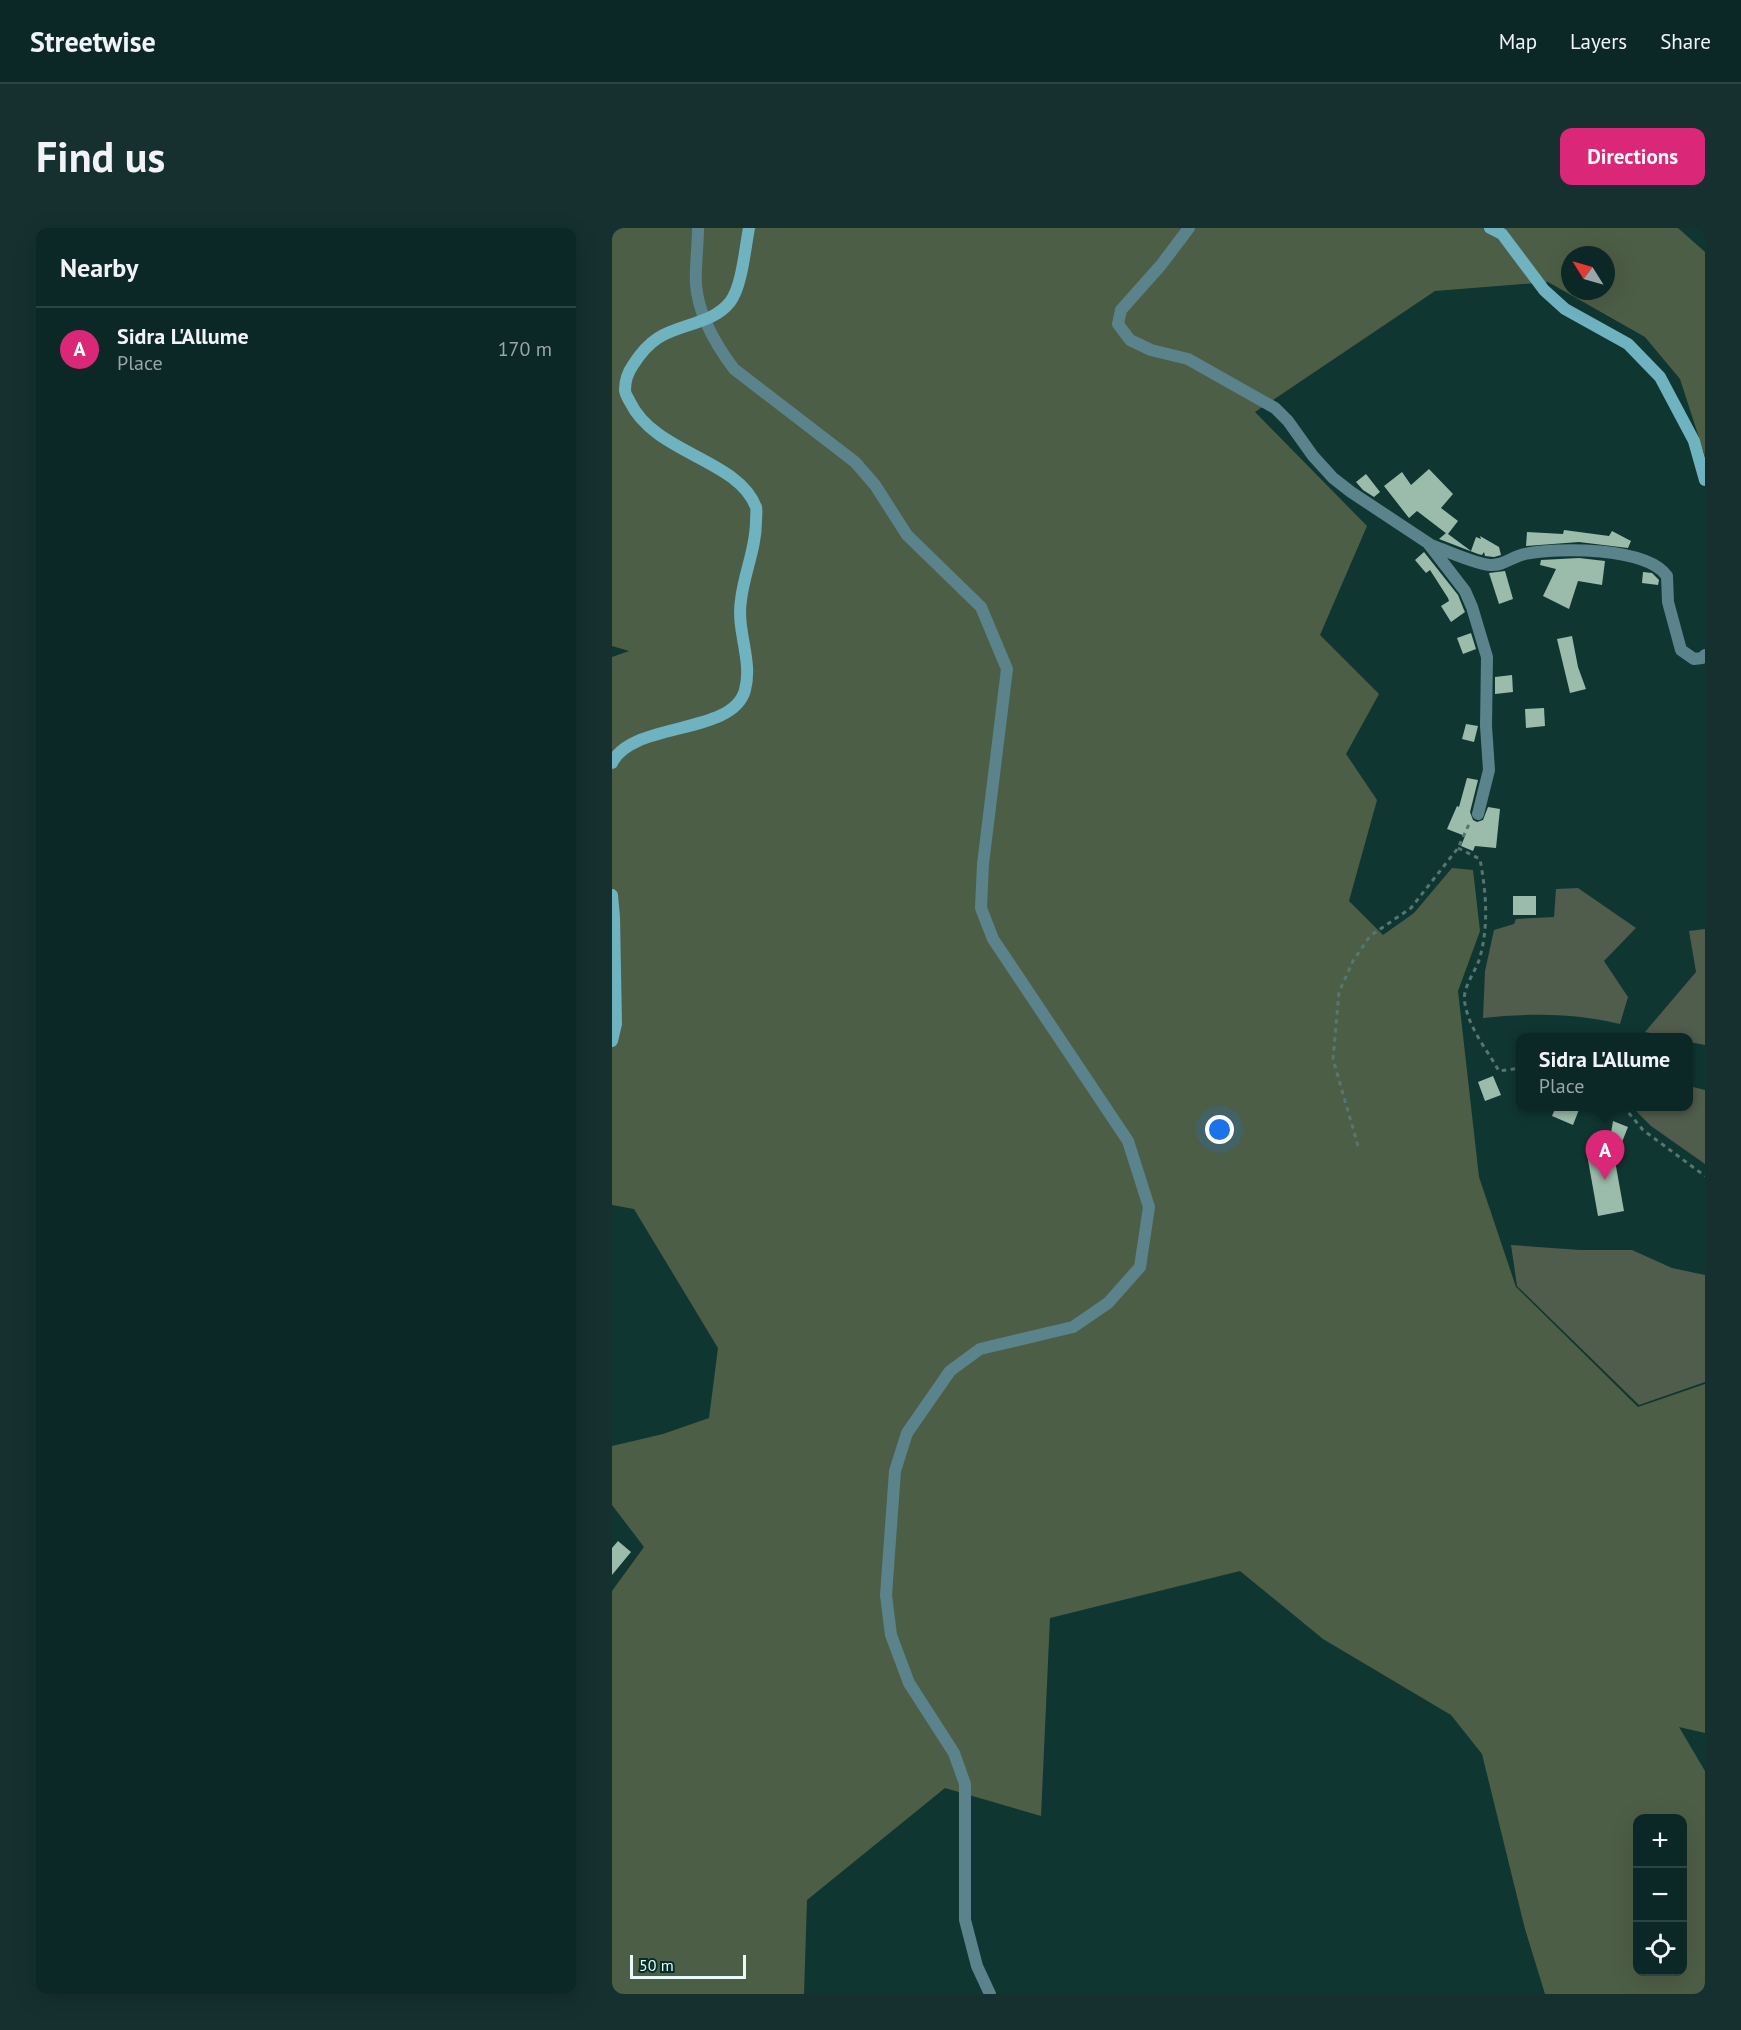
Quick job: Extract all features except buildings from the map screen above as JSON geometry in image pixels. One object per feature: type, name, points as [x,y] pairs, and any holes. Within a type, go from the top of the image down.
[{"type":"street","points":[[698,228],[696,286],[704,320],[723,355],[734,369],[855,462],[875,485],[907,535],[981,607],[1007,669],[983,864],[981,908],[993,939],[1128,1141],[1149,1207],[1140,1267],[1108,1303],[1073,1327],[980,1349],[950,1371],[907,1433],[895,1471],[886,1595],[891,1635],[909,1683],[954,1753],[966,1784],[965,1920],[977,1966],[990,1994]]},
{"type":"street","points":[[612,763],[614,758],[631,744],[710,720],[733,709],[745,693],[748,673],[740,601],[756,540],[756,508],[739,482],[652,431],[633,409],[625,392],[627,375],[640,353],[658,338],[704,320],[730,302],[737,287],[749,228]]},
{"type":"street","points":[[1189,228],[1161,266],[1121,310],[1118,324],[1130,340],[1151,350],[1188,359],[1275,408],[1288,421],[1312,456],[1333,478],[1428,543],[1491,565],[1504,563],[1526,553],[1574,551],[1605,551],[1654,563],[1667,576],[1668,602],[1681,650],[1694,659],[1705,655]]},
{"type":"street","points":[[1490,228],[1502,234],[1544,290],[1565,309],[1628,344],[1660,377],[1695,441],[1705,480]]},
{"type":"street","points":[[1428,543],[1465,591],[1473,607],[1487,657],[1486,726],[1489,770],[1478,814]]},
{"type":"street","points":[[612,895],[616,1024],[612,1041]]},
{"type":"path","points":[[1358,1146],[1333,1059],[1339,992],[1353,961],[1370,936],[1411,908],[1458,848],[1468,824],[1478,814]]},
{"type":"path","points":[[1458,848],[1480,859],[1486,894],[1485,931],[1480,957],[1470,983],[1464,991],[1464,1004],[1499,1071],[1516,1069]]},
{"type":"path","points":[[1626,1111],[1642,1130],[1705,1176]]},
{"type":"green space","points":[[612,228],[1678,228],[1705,252],[1705,456],[1680,379],[1645,337],[1580,300],[1615,300],[1615,246],[1561,246],[1561,289],[1548,282],[1435,291],[1255,412],[1367,526],[1320,635],[1379,694],[1346,754],[1377,800],[1349,901],[1383,935],[1414,913],[1452,868],[1473,870],[1480,931],[1458,991],[1479,1177],[1516,1287],[1638,1407],[1705,1384],[1705,1733],[1679,1727],[1705,1771],[1705,1994],[1545,1994],[1525,1929],[1482,1754],[1451,1715],[1323,1639],[1240,1571],[1050,1618],[1041,1816],[945,1788],[807,1900],[804,1994],[612,1994],[612,1591],[644,1547],[612,1505],[612,1446],[663,1434],[709,1418],[718,1348],[634,1209],[612,1205],[612,657],[629,651],[612,646]]},
{"type":"green space","points":[[1578,888],[1636,928],[1604,961],[1628,997],[1620,1024],[1552,1015],[1483,1018],[1485,971],[1494,930],[1514,924],[1516,919],[1554,917],[1556,889]]},
{"type":"green space","points":[[1705,929],[1705,1045],[1693,1043],[1693,1033],[1645,1032],[1696,972],[1689,931]]},
{"type":"green space","points":[[1693,1087],[1705,1090],[1705,1164],[1651,1126],[1636,1111],[1693,1111]]},
{"type":"green space","points":[[1511,1245],[1580,1250],[1632,1250],[1672,1268],[1705,1275],[1705,1382],[1639,1405],[1517,1286]]},
{"type":"place","name":"Sidra L'Allume","points":[[1605,1180]]}]
